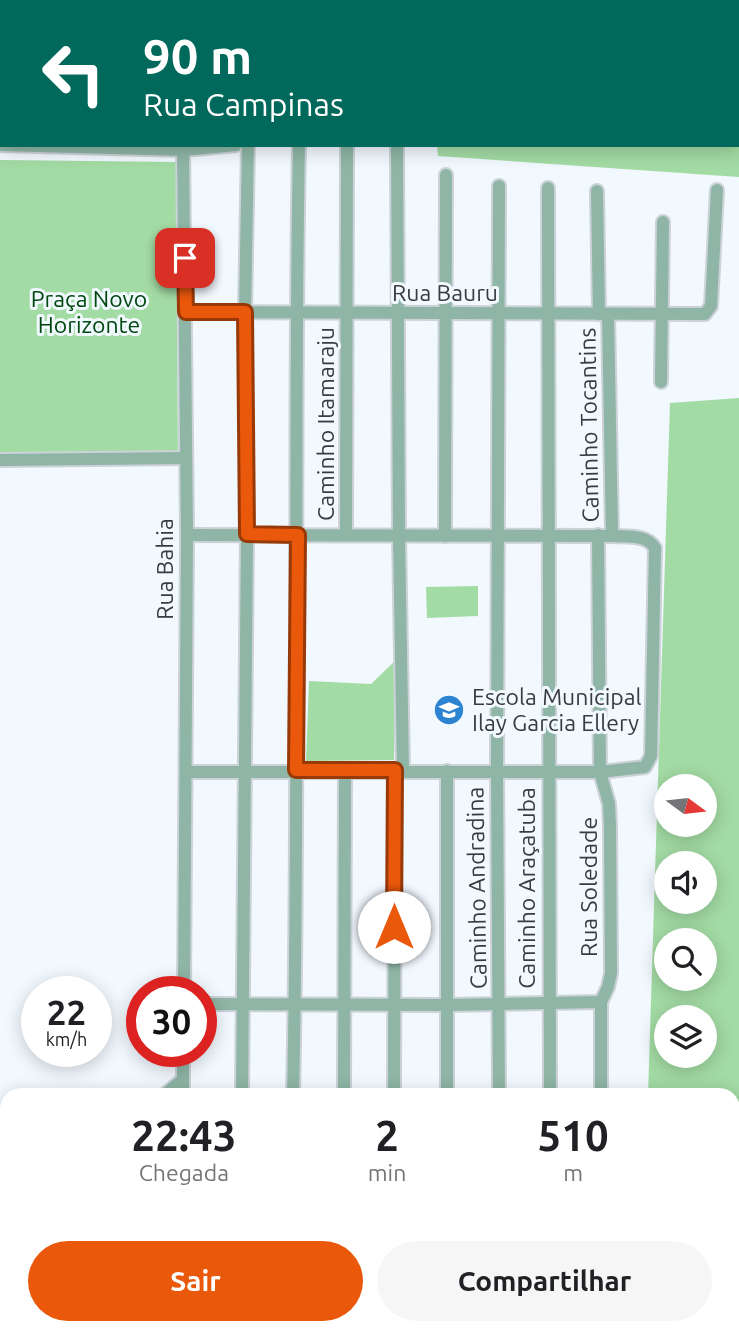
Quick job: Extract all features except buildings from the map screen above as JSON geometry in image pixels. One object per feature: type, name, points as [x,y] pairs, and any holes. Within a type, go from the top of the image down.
[{"type":"street","name":"Rua Bahia","points":[[184,147],[187,535],[184,976]]},
{"type":"street","points":[[242,1088],[248,147]]},
{"type":"street","points":[[293,1088],[299,147]]},
{"type":"street","name":"Caminho Itamaraju","points":[[346,535],[347,147]]},
{"type":"street","points":[[394,1088],[399,770],[397,147]]},
{"type":"street","points":[[445,536],[446,175]]},
{"type":"street","name":"Caminho Andradina","points":[[499,186],[496,771],[499,1088]]},
{"type":"street","name":"Caminho Araçatuba","points":[[548,188],[550,1088]]},
{"type":"street","name":"Rua Bauru","points":[[186,312],[705,314],[711,306],[717,190]]},
{"type":"street","name":"Caminho Tocantins","points":[[597,191],[612,536]]},
{"type":"street","points":[[661,382],[663,222]]},
{"type":"street","points":[[0,460],[186,458]]},
{"type":"street","points":[[186,772],[600,772],[645,766],[650,761],[655,548],[653,543],[644,538],[597,535],[187,535]]},
{"type":"street","name":"Rua Soledade","points":[[597,535],[600,772],[609,804],[611,973],[601,1002],[601,1088]]},
{"type":"street","points":[[344,1088],[345,770]]},
{"type":"street","points":[[447,771],[447,1088]]},
{"type":"street","points":[[217,1004],[344,1006],[548,1005],[601,1002]]},
{"type":"street","points":[[183,1067],[183,1088]]},
{"type":"street","points":[[173,1088],[183,1080]]},
{"type":"green space","points":[[437,147],[739,147],[739,177],[438,156]]},
{"type":"green space","name":"Praça Novo Horizonte","points":[[0,160],[176,162],[178,462],[0,466]]},
{"type":"green space","points":[[739,398],[739,1088],[648,1088],[654,906],[654,914],[717,914],[717,851],[656,851],[656,837],[718,836],[718,774],[658,774],[670,403]]},
{"type":"green space","points":[[478,586],[478,616],[427,618],[426,587]]},
{"type":"green space","points":[[396,660],[394,760],[306,761],[309,681],[371,684]]},
{"type":"place","name":"Escola Municipal Ilay Garcia Ellery","points":[[449,710]]},
{"type":"route","points":[[185,258],[186,312],[245,312],[247,534],[298,535],[296,770],[395,770],[394,927]]}]
